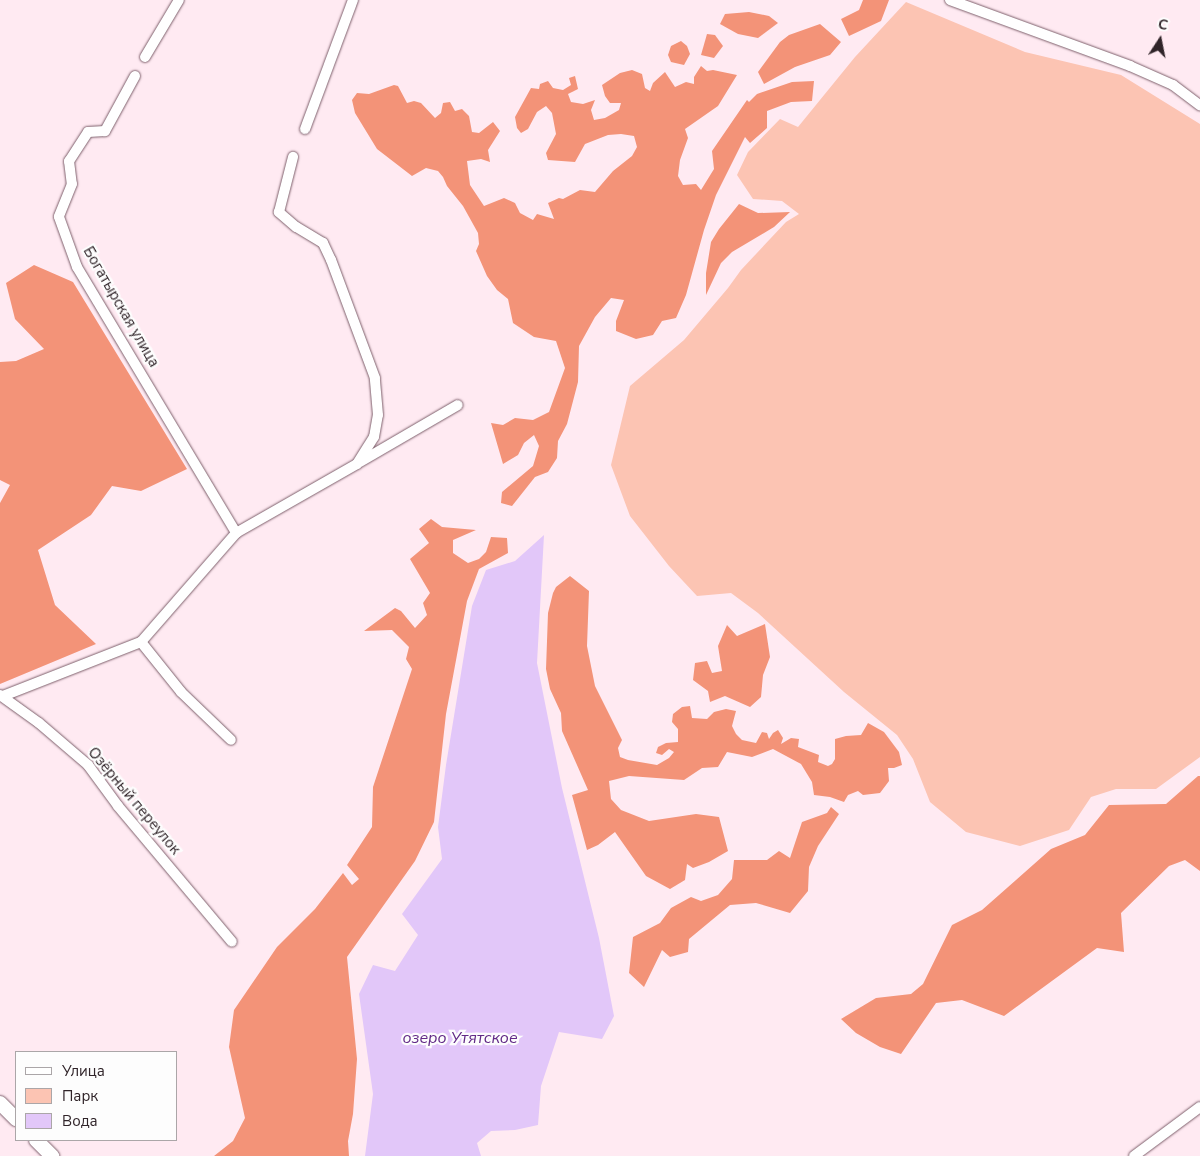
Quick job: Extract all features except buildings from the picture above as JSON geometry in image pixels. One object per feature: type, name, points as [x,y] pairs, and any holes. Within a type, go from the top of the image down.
[{"type":"street","points":[[145,57],[179,0]]},
{"type":"street","points":[[305,129],[353,0]]},
{"type":"street","points":[[950,0],[1130,66],[1174,85],[1200,105]]},
{"type":"street","name":"Богатырская улица","points":[[135,76],[105,131],[88,132],[69,160],[72,184],[58,217],[77,267],[236,533]]},
{"type":"street","points":[[293,157],[279,212],[296,227],[323,243],[375,378],[378,415],[374,437],[357,464]]},
{"type":"street","points":[[2,696],[141,642],[236,533],[458,405]]},
{"type":"street","points":[[141,642],[181,692],[231,740]]},
{"type":"street","name":"Озёрный переулок","points":[[2,696],[88,765],[118,806],[232,942]]},
{"type":"street","points":[[0,1103],[15,1118]]},
{"type":"street","points":[[1134,1156],[1145,1152],[1200,1107]]},
{"type":"street","points":[[37,1141],[52,1156]]},
{"type":"green space","points":[[906,2],[1025,52],[1121,75],[1200,124],[1200,757],[1156,789],[1116,789],[1091,797],[1069,830],[1020,846],[966,832],[930,802],[913,759],[897,735],[844,692],[758,613],[731,593],[697,596],[669,566],[630,516],[611,465],[630,386],[684,340],[741,270],[786,222],[799,214],[782,201],[753,199],[737,175],[748,152],[780,119],[798,127],[855,57]]},
{"type":"shaded area","points":[[863,0],[889,0],[881,21],[849,36],[841,19],[859,10]]},
{"type":"shaded area","points":[[749,12],[769,16],[778,23],[758,38],[738,34],[720,24],[725,14]]},
{"type":"shaded area","points":[[820,24],[841,42],[830,55],[795,67],[764,84],[758,72],[780,42],[789,35]]},
{"type":"shaded area","points":[[707,34],[715,35],[723,46],[714,58],[701,55]]},
{"type":"shaded area","points":[[681,41],[687,46],[690,54],[684,65],[671,62],[668,55],[671,46]]},
{"type":"shaded area","points":[[701,66],[707,71],[713,70],[737,75],[718,106],[685,129],[688,138],[680,160],[678,176],[683,185],[696,184],[701,190],[714,169],[712,151],[747,100],[749,102],[757,94],[792,82],[814,81],[812,101],[791,102],[767,111],[767,128],[750,143],[745,137],[716,195],[686,295],[676,318],[662,321],[653,335],[636,339],[616,331],[616,321],[624,300],[611,298],[595,317],[579,346],[578,382],[567,424],[558,441],[557,458],[548,472],[535,477],[512,506],[501,503],[502,492],[533,466],[539,446],[534,435],[524,443],[518,455],[503,464],[491,423],[503,425],[515,418],[533,420],[549,412],[565,368],[556,341],[534,337],[513,323],[508,299],[497,290],[487,276],[476,251],[479,244],[478,233],[463,206],[447,186],[443,177],[438,171],[426,168],[412,176],[377,149],[355,113],[352,100],[357,93],[369,94],[394,85],[398,86],[407,103],[414,101],[421,103],[435,118],[441,113],[443,103],[450,102],[455,111],[462,109],[469,116],[472,132],[479,133],[493,122],[500,131],[488,150],[490,162],[481,159],[467,161],[470,185],[484,206],[504,198],[515,203],[520,213],[533,220],[537,214],[554,219],[548,203],[559,198],[563,199],[580,190],[595,192],[613,171],[632,156],[637,147],[634,136],[608,135],[585,144],[575,162],[548,160],[546,153],[556,134],[552,113],[546,106],[537,112],[528,129],[521,133],[517,128],[515,117],[531,88],[539,89],[540,84],[548,81],[553,88],[563,90],[571,85],[569,78],[575,76],[578,89],[568,94],[571,102],[583,104],[595,100],[591,110],[594,120],[605,118],[619,110],[621,103],[610,103],[605,96],[602,85],[620,73],[632,70],[642,74],[645,88],[650,91],[653,83],[665,72],[675,87],[686,82],[694,84],[694,77]]},
{"type":"shaded area","points":[[739,204],[758,213],[790,212],[774,227],[732,252],[721,263],[706,295],[706,273],[711,242]]},
{"type":"shaded area","points":[[34,265],[73,282],[187,469],[141,491],[112,486],[91,515],[38,550],[55,605],[96,644],[0,684],[0,503],[10,485],[0,480],[0,362],[16,361],[44,349],[15,319],[6,283]]},
{"type":"shaded area","points":[[431,519],[442,527],[476,530],[453,540],[453,553],[468,563],[479,559],[486,552],[491,537],[507,538],[508,553],[479,569],[467,601],[446,714],[434,822],[415,861],[347,957],[357,1059],[353,1114],[348,1141],[349,1156],[214,1156],[233,1141],[245,1118],[229,1047],[234,1010],[277,947],[315,909],[343,873],[352,885],[359,879],[347,865],[372,827],[373,787],[412,669],[406,659],[409,647],[392,630],[364,631],[395,608],[401,611],[415,628],[427,615],[423,603],[430,593],[410,559],[429,543],[419,529]]},
{"type":"shaded area","points":[[570,576],[589,591],[587,646],[595,686],[622,740],[618,748],[620,757],[657,765],[669,758],[674,752],[669,749],[662,755],[656,753],[658,747],[666,743],[678,742],[678,729],[672,722],[673,714],[682,707],[690,706],[692,718],[707,719],[714,712],[726,709],[736,711],[732,726],[742,740],[756,743],[762,732],[767,733],[769,739],[778,730],[783,738],[781,744],[791,738],[799,739],[798,747],[819,755],[818,762],[828,766],[835,759],[835,739],[861,735],[868,723],[884,732],[899,752],[902,765],[888,768],[889,781],[880,793],[863,795],[858,791],[848,795],[844,802],[830,797],[814,795],[812,782],[801,764],[773,749],[752,757],[727,752],[718,767],[702,768],[684,780],[629,776],[609,781],[611,799],[621,810],[649,821],[696,814],[719,817],[728,851],[709,862],[693,868],[687,864],[685,880],[670,889],[646,876],[615,832],[598,845],[587,850],[572,795],[588,790],[562,731],[561,713],[550,689],[546,669],[548,613],[553,593],[556,587]]},
{"type":"shaded area","points":[[765,624],[770,657],[763,675],[761,697],[750,707],[725,696],[710,702],[708,691],[693,680],[695,663],[707,661],[712,673],[722,671],[718,646],[727,625],[737,636]]},
{"type":"shaded area","points":[[1200,776],[1200,871],[1185,860],[1169,866],[1121,913],[1124,952],[1097,948],[1004,1016],[962,1000],[936,1003],[901,1054],[880,1047],[856,1033],[841,1019],[876,998],[911,994],[923,984],[952,925],[982,910],[1051,849],[1085,835],[1109,805],[1166,804]]},
{"type":"shaded area","points":[[831,807],[839,814],[818,846],[809,867],[808,891],[790,913],[756,903],[730,905],[689,939],[688,952],[670,957],[662,950],[644,987],[629,973],[633,937],[660,923],[671,908],[691,897],[701,901],[718,895],[732,879],[734,860],[767,860],[779,851],[790,858],[802,822],[827,813]]},
{"type":"water","name":"озеро Утятское","points":[[544,535],[537,663],[562,788],[599,938],[614,1016],[602,1039],[559,1032],[541,1086],[538,1125],[515,1130],[491,1131],[477,1143],[481,1156],[365,1156],[373,1094],[359,994],[373,965],[395,971],[418,935],[402,914],[442,859],[438,827],[446,765],[472,606],[486,570],[515,561]]}]
